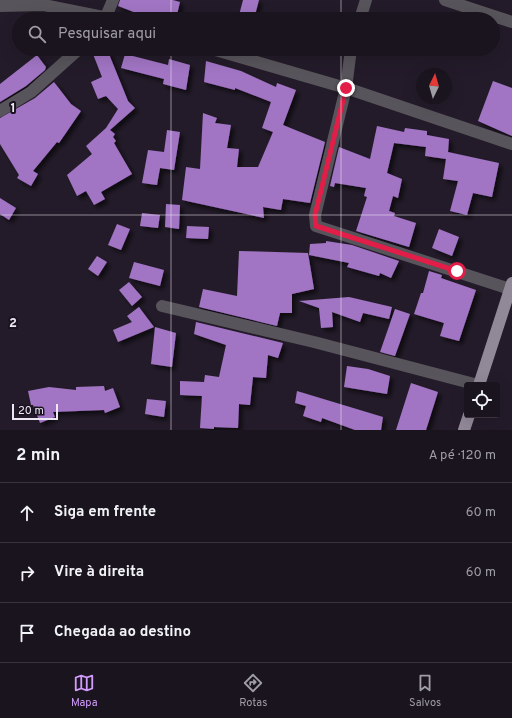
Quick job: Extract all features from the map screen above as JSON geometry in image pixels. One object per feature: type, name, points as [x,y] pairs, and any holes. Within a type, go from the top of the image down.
[{"type":"main road","points":[[479,382],[511,286]]},
{"type":"main road","points":[[464,430],[468,418]]},
{"type":"street","points":[[110,12],[113,0]]},
{"type":"street","points":[[362,12],[366,0]]},
{"type":"street","points":[[445,0],[482,12]]},
{"type":"street","points":[[0,6],[44,5],[78,12]]},
{"type":"street","points":[[500,18],[512,22]]},
{"type":"street","points":[[0,111],[31,92],[70,56]]},
{"type":"street","points":[[236,56],[346,88],[512,144]]},
{"type":"street","points":[[350,56],[346,88],[315,215],[316,226],[511,286]]},
{"type":"street","points":[[162,306],[314,342],[467,382]]},
{"type":"building","points":[[120,0],[173,0],[180,2],[178,12],[134,12],[118,6]]},
{"type":"building","points":[[243,0],[259,0],[256,12],[240,12]]},
{"type":"building","points":[[36,56],[38,56],[46,67],[45,70],[26,86],[0,102],[0,84]]},
{"type":"building","points":[[94,56],[110,56],[128,101],[135,108],[110,130],[115,134],[113,137],[116,141],[114,143],[132,174],[101,192],[105,199],[94,205],[86,191],[77,196],[67,175],[92,154],[86,146],[106,128],[118,109],[106,96],[98,99],[91,82],[102,77]]},
{"type":"building","points":[[124,56],[133,56],[168,65],[169,59],[190,65],[186,90],[163,84],[164,79],[121,68]]},
{"type":"building","points":[[206,61],[241,71],[276,87],[277,83],[296,90],[283,125],[325,142],[310,203],[283,199],[281,210],[263,207],[264,218],[182,200],[186,167],[200,169],[203,113],[217,118],[215,123],[231,125],[227,148],[239,149],[237,167],[258,167],[273,132],[262,128],[271,102],[235,88],[235,90],[204,82]]},
{"type":"building","points":[[493,81],[512,88],[512,136],[478,121]]},
{"type":"building","points":[[54,82],[71,104],[81,111],[59,143],[57,142],[33,171],[38,174],[31,186],[17,178],[19,175],[0,144],[0,118],[35,98]]},
{"type":"building","points":[[377,126],[404,132],[405,128],[427,131],[427,135],[449,139],[448,152],[499,163],[492,197],[473,193],[467,215],[450,211],[458,181],[443,179],[446,159],[425,156],[426,147],[394,143],[387,173],[402,179],[398,198],[393,196],[389,211],[395,213],[394,216],[416,223],[409,247],[356,231],[367,197],[364,196],[366,188],[335,183],[334,187],[330,186],[339,147],[370,159]]},
{"type":"building","points":[[167,130],[180,132],[174,170],[160,168],[157,185],[142,183],[148,150],[164,152]]},
{"type":"building","points":[[0,198],[16,208],[9,220],[0,214]]},
{"type":"building","points":[[166,204],[180,205],[179,229],[165,227]]},
{"type":"building","points":[[142,213],[160,215],[158,228],[140,226]]},
{"type":"building","points":[[117,224],[130,229],[121,250],[108,245]]},
{"type":"building","points":[[187,226],[209,227],[208,239],[186,238]]},
{"type":"building","points":[[439,229],[459,237],[452,256],[432,248]]},
{"type":"building","points":[[326,241],[352,245],[399,261],[391,278],[380,273],[379,276],[347,267],[349,263],[309,255],[310,244],[326,243]]},
{"type":"building","points":[[239,251],[308,253],[314,289],[292,294],[292,313],[280,313],[277,326],[199,307],[203,289],[237,296]]},
{"type":"building","points":[[97,256],[107,262],[98,276],[88,269]]},
{"type":"building","points":[[134,262],[164,270],[160,286],[129,278]]},
{"type":"building","points":[[429,271],[442,275],[441,278],[476,290],[459,341],[440,336],[444,323],[414,314],[421,293],[423,293]]},
{"type":"building","points":[[129,282],[142,297],[132,306],[119,290]]},
{"type":"building","points":[[349,297],[392,307],[389,319],[363,313],[360,322],[332,312],[333,327],[321,328],[319,308],[299,301]]},
{"type":"building","points":[[139,307],[154,327],[118,342],[113,330],[132,322],[127,316]]},
{"type":"building","points":[[395,309],[410,314],[395,356],[380,352]]},
{"type":"building","points":[[196,322],[283,343],[278,358],[268,355],[266,378],[253,377],[250,405],[239,404],[238,428],[200,428],[202,396],[180,395],[180,381],[204,382],[205,375],[219,377],[226,345],[194,334]]},
{"type":"building","points":[[155,327],[176,333],[172,367],[151,364]]},
{"type":"building","points":[[347,366],[368,369],[390,376],[387,394],[344,387]]},
{"type":"building","points":[[411,383],[438,392],[426,430],[396,430]]},
{"type":"building","points":[[104,386],[105,391],[113,388],[120,407],[105,413],[104,410],[53,412],[55,417],[40,423],[33,405],[31,405],[28,391],[49,387],[76,390],[76,387]]},
{"type":"building","points":[[297,391],[383,417],[381,430],[355,430],[322,418],[321,422],[303,416],[306,406],[295,403]]},
{"type":"building","points":[[147,399],[166,401],[164,417],[145,414]]},
{"type":"route","points":[[346,88],[315,215],[314,220],[316,226],[457,271]]}]
